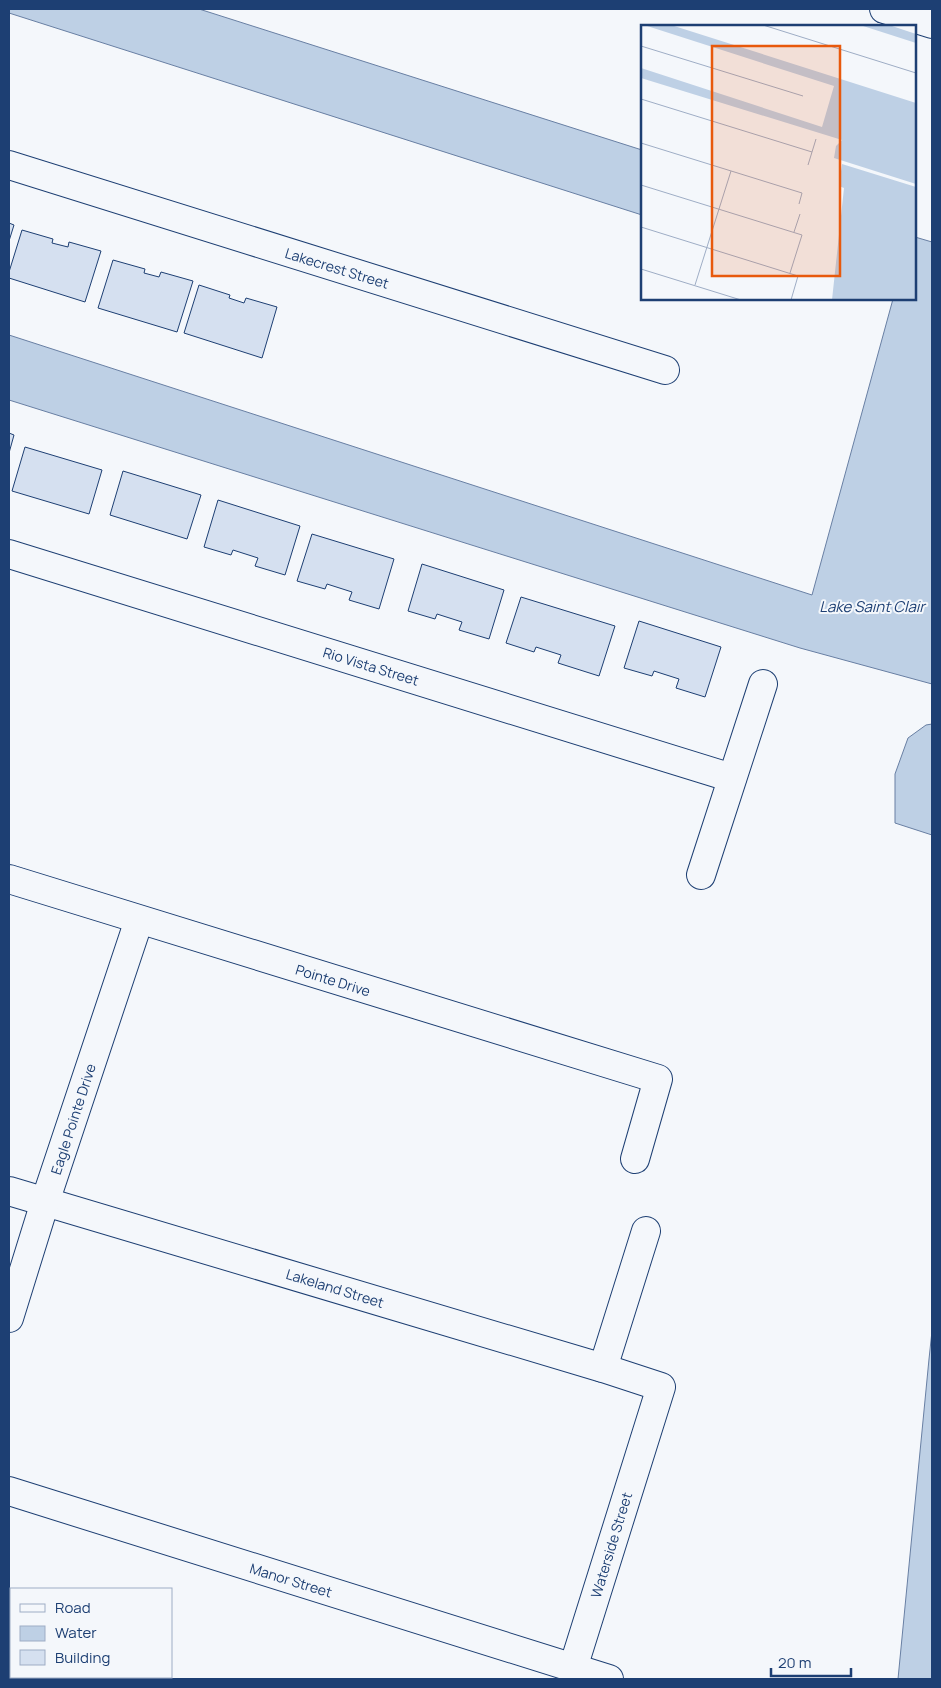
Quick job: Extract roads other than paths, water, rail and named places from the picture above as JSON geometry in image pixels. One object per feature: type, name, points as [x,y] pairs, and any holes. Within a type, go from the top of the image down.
[{"type":"street","points":[[884,9],[932,24]]},
{"type":"street","name":"Lakecrest Street","points":[[9,165],[664,370]]},
{"type":"street","name":"Rio Vista Street","points":[[9,554],[732,778]]},
{"type":"street","points":[[701,875],[763,684]]},
{"type":"street","name":"Pointe Drive","points":[[9,879],[658,1079],[635,1159]]},
{"type":"street","name":"Eagle Pointe Drive","points":[[9,1318],[45,1202],[139,920]]},
{"type":"street","name":"Lakeland Street","points":[[9,1191],[661,1387]]},
{"type":"street","points":[[603,1368],[646,1231]]},
{"type":"street","name":"Waterside Street","points":[[573,1668],[661,1387]]},
{"type":"street","name":"Manor Street","points":[[9,1492],[573,1668]]},
{"type":"street","points":[[573,1668],[609,1679]]},
{"type":"water","points":[[9,9],[199,9],[641,150],[641,215],[9,13]]},
{"type":"water","name":"Lake Saint Clair","points":[[916,237],[932,242],[932,684],[800,648],[9,400],[9,335],[812,595],[893,300],[916,300]]},
{"type":"water","points":[[932,724],[932,835],[895,823],[895,774],[908,738],[926,725]]},
{"type":"water","points":[[932,1331],[932,1679],[898,1679],[929,1359]]}]
